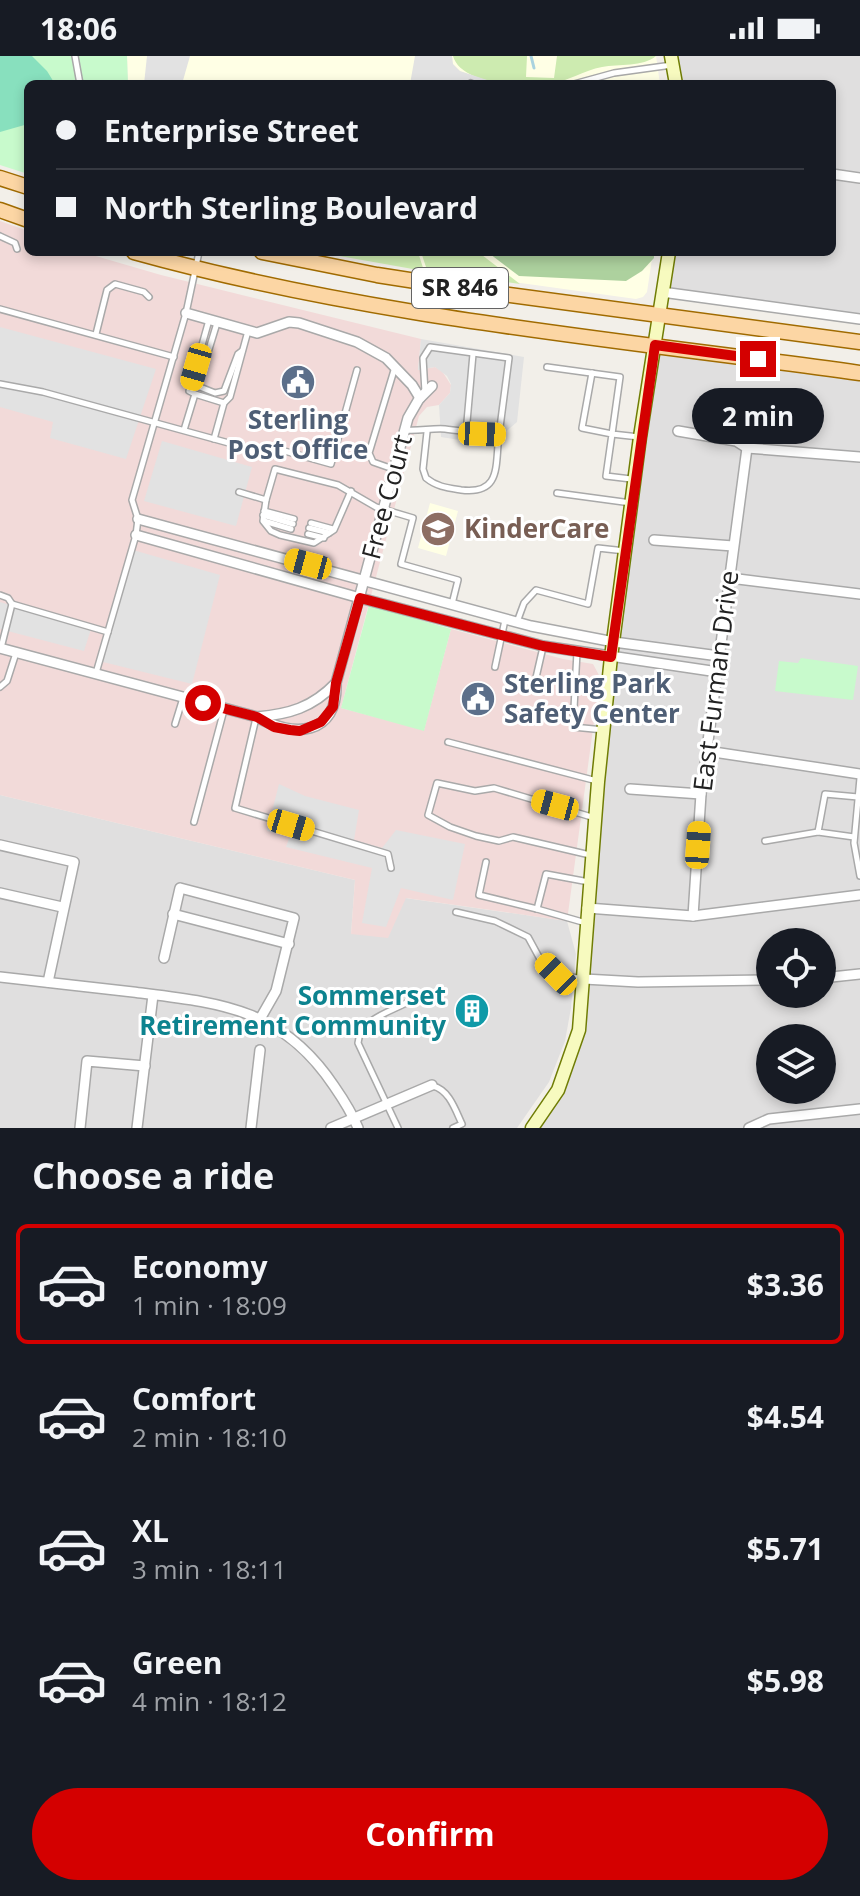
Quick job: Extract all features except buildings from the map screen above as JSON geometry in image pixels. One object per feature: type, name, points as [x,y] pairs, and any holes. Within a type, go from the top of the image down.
[{"type":"main road","points":[[0,178],[24,186]]},
{"type":"main road","points":[[0,210],[24,219]]},
{"type":"main road","name":"SR 846","points":[[149,256],[252,282],[384,308],[860,373]]},
{"type":"main road","name":"SR 846","points":[[284,256],[480,291],[860,342]]},
{"type":"street","points":[[672,60],[675,80]]},
{"type":"street","points":[[836,175],[860,178]]},
{"type":"street","points":[[532,1128],[558,1090],[579,1030],[587,908],[611,657],[640,437],[668,256]]},
{"type":"street","points":[[662,292],[860,319]]},
{"type":"street","points":[[186,313],[253,332],[289,322],[299,323],[375,349],[426,392]]},
{"type":"street","name":"Free Court","points":[[0,648],[257,717],[274,727],[300,731],[313,726],[328,716],[333,707],[336,683],[410,413],[426,392]]},
{"type":"street","points":[[678,431],[736,441],[747,448],[860,457]]},
{"type":"street","name":"East Furman Drive","points":[[693,916],[701,794],[747,448]]},
{"type":"street","points":[[138,519],[517,622],[614,642],[719,656]]},
{"type":"street","points":[[136,535],[543,646],[718,672]]},
{"type":"street","points":[[654,540],[733,546]]},
{"type":"street","points":[[730,578],[860,594]]},
{"type":"street","points":[[257,717],[292,713],[307,707],[336,683]]},
{"type":"street","points":[[707,751],[860,776]]},
{"type":"street","points":[[630,789],[701,794]]},
{"type":"street","points":[[0,845],[74,862],[48,982]]},
{"type":"street","points":[[164,958],[180,888],[294,918],[276,991],[260,1019]]},
{"type":"street","points":[[0,893],[62,907]]},
{"type":"street","points":[[587,908],[693,916],[860,895]]},
{"type":"street","points":[[173,914],[289,944]]},
{"type":"street","points":[[836,977],[860,974]]},
{"type":"street","points":[[0,977],[225,1005],[260,1019],[285,1033],[313,1057],[356,1123]]},
{"type":"street","points":[[584,979],[638,982],[756,980]]},
{"type":"street","points":[[137,1128],[153,995]]},
{"type":"street","points":[[251,1128],[260,1050]]},
{"type":"street","points":[[80,1128],[87,1061],[145,1066]]},
{"type":"street","points":[[331,1128],[356,1123],[432,1085]]},
{"type":"street","points":[[749,1128],[769,1119],[860,1109]]},
{"type":"lane","points":[[75,56],[79,80]]},
{"type":"lane","points":[[589,80],[672,60]]},
{"type":"lane","points":[[0,236],[15,243],[17,249]]},
{"type":"lane","points":[[96,673],[136,535],[138,519],[132,500],[186,313],[198,256]]},
{"type":"lane","points":[[96,334],[107,290],[111,286],[115,284],[144,292],[149,297]]},
{"type":"lane","points":[[0,309],[174,357]]},
{"type":"lane","points":[[213,320],[200,387],[215,393],[224,391],[238,354],[242,351]]},
{"type":"lane","points":[[213,320],[189,391],[224,403]]},
{"type":"lane","points":[[214,439],[224,403],[230,397],[242,351],[253,332]]},
{"type":"lane","points":[[426,392],[423,358],[428,348],[509,358],[494,477],[490,486],[481,491],[468,491],[444,488],[426,478],[423,469],[427,432]]},
{"type":"lane","points":[[466,433],[473,354]]},
{"type":"lane","points":[[395,366],[369,453],[373,462],[395,470]]},
{"type":"lane","points":[[547,367],[620,377],[606,476],[635,479]]},
{"type":"lane","points":[[0,384],[43,392],[247,448],[281,450],[331,464],[357,370]]},
{"type":"lane","points":[[592,373],[582,428],[640,437]]},
{"type":"lane","points":[[184,431],[195,394]]},
{"type":"lane","points":[[406,430],[427,432],[441,429],[499,435]]},
{"type":"lane","points":[[351,491],[329,534],[310,543],[271,531],[263,516],[275,469],[351,491],[384,509],[413,518],[401,564],[458,580],[452,604]]},
{"type":"lane","points":[[239,492],[266,500]]},
{"type":"lane","points":[[557,493],[632,503]]},
{"type":"lane","points":[[263,516],[293,524],[263,516]]},
{"type":"lane","points":[[309,528],[329,534]]},
{"type":"lane","points":[[517,622],[524,603],[536,590],[588,604],[598,548],[626,551]]},
{"type":"lane","points":[[0,595],[12,604],[108,632]]},
{"type":"lane","points":[[0,648],[12,604]]},
{"type":"lane","points":[[495,667],[505,619]]},
{"type":"lane","points":[[543,646],[535,682],[549,684]]},
{"type":"lane","points":[[578,651],[573,727],[605,730]]},
{"type":"lane","points":[[0,687],[7,681],[17,652]]},
{"type":"lane","points":[[562,685],[608,695]]},
{"type":"lane","points":[[175,724],[183,698]]},
{"type":"lane","points":[[194,822],[224,709]]},
{"type":"lane","points":[[257,717],[235,808],[388,854],[391,868]]},
{"type":"lane","points":[[448,742],[598,782]]},
{"type":"lane","points":[[860,776],[854,837],[860,876]]},
{"type":"lane","points":[[592,855],[513,837],[499,841],[476,836],[428,815],[437,783],[475,791],[494,788],[596,818]]},
{"type":"lane","points":[[818,832],[825,794],[858,797]]},
{"type":"lane","points":[[765,841],[818,832],[854,837]]},
{"type":"lane","points":[[486,862],[479,895],[587,924]]},
{"type":"lane","points":[[537,909],[546,874],[590,882]]},
{"type":"lane","points":[[456,912],[495,921],[528,937],[540,959],[556,974],[584,979]]},
{"type":"lane","points":[[398,1128],[358,1043],[358,1037],[366,1025],[408,1002]]},
{"type":"lane","points":[[432,1085],[441,1088],[448,1096],[462,1124],[453,1128]]},
{"type":"shaded area","points":[[127,56],[656,56],[659,80],[128,80]]},
{"type":"shaded area","points":[[147,56],[190,56],[183,80],[144,80]]},
{"type":"shaded area","points":[[415,56],[452,56],[453,64],[460,71],[487,80],[411,80]]},
{"type":"shaded area","points":[[671,56],[860,56],[860,319],[663,292],[668,256],[836,256],[836,80],[675,80]]},
{"type":"shaded area","points":[[0,221],[24,230],[24,256],[96,256],[421,339],[418,370],[435,367],[442,371],[451,385],[450,393],[439,405],[427,407],[419,416],[341,708],[424,730],[451,629],[593,664],[600,677],[567,921],[406,898],[388,938],[351,934],[355,880],[0,795]]},
{"type":"shaded area","points":[[350,256],[652,256],[647,292],[636,299]]},
{"type":"shaded area","points":[[0,327],[156,369],[126,459],[50,438],[53,422],[0,407]]},
{"type":"shaded area","points":[[421,339],[524,357],[517,422],[490,445],[441,437],[439,405],[450,393],[451,384],[447,376],[435,367],[418,370]]},
{"type":"shaded area","points":[[655,345],[860,373],[860,1128],[532,1128],[546,1109],[579,1030],[596,818]]},
{"type":"shaded area","points":[[162,441],[252,467],[236,526],[144,501]]},
{"type":"shaded area","name":"KinderCare","points":[[430,503],[458,511],[446,556],[418,548]]},
{"type":"shaded area","points":[[133,550],[220,575],[192,684],[103,662]]},
{"type":"shaded area","points":[[0,602],[91,629],[84,651],[0,629]]},
{"type":"shaded area","points":[[279,784],[305,796],[359,810],[354,840],[382,848],[396,830],[465,844],[453,900],[401,888],[386,927],[362,923],[372,868],[286,847],[290,836],[267,831]]},
{"type":"shaded area","points":[[0,795],[355,880],[351,934],[405,898],[567,921],[576,954],[571,1008],[565,1041],[549,1082],[517,1128],[0,1128]]},
{"type":"green space","points":[[0,56],[127,56],[128,80],[24,80],[24,173],[0,165]]},
{"type":"green space","points":[[0,56],[32,56],[53,80],[24,80],[24,125],[0,132]]},
{"type":"green space","points":[[453,56],[527,56],[526,77],[554,78],[557,56],[656,56],[638,64],[595,69],[564,80],[488,80],[458,66]]},
{"type":"green space","points":[[340,256],[419,256],[424,271]]},
{"type":"green space","points":[[422,256],[483,256],[520,284],[427,270]]},
{"type":"green space","points":[[493,256],[654,256],[642,271],[626,281],[519,276]]},
{"type":"green space","points":[[369,605],[451,629],[424,731],[341,708]]},
{"type":"green space","points":[[801,658],[858,666],[853,700],[775,691],[779,661],[798,663]]},
{"type":"waterway","points":[[531,56],[534,68]]},
{"type":"place","name":"Sterling Post Office","points":[[298,382]]},
{"type":"place","name":"KinderCare","points":[[438,529]]},
{"type":"place","name":"Sterling Park Safety Center","points":[[478,699]]},
{"type":"place","name":"Sommerset Retirement Community","points":[[472,1011]]},
{"type":"route","points":[[203,703],[257,717],[274,727],[290,730],[300,731],[321,722],[333,707],[336,683],[360,598],[543,646],[611,657],[655,345],[758,359]]}]
